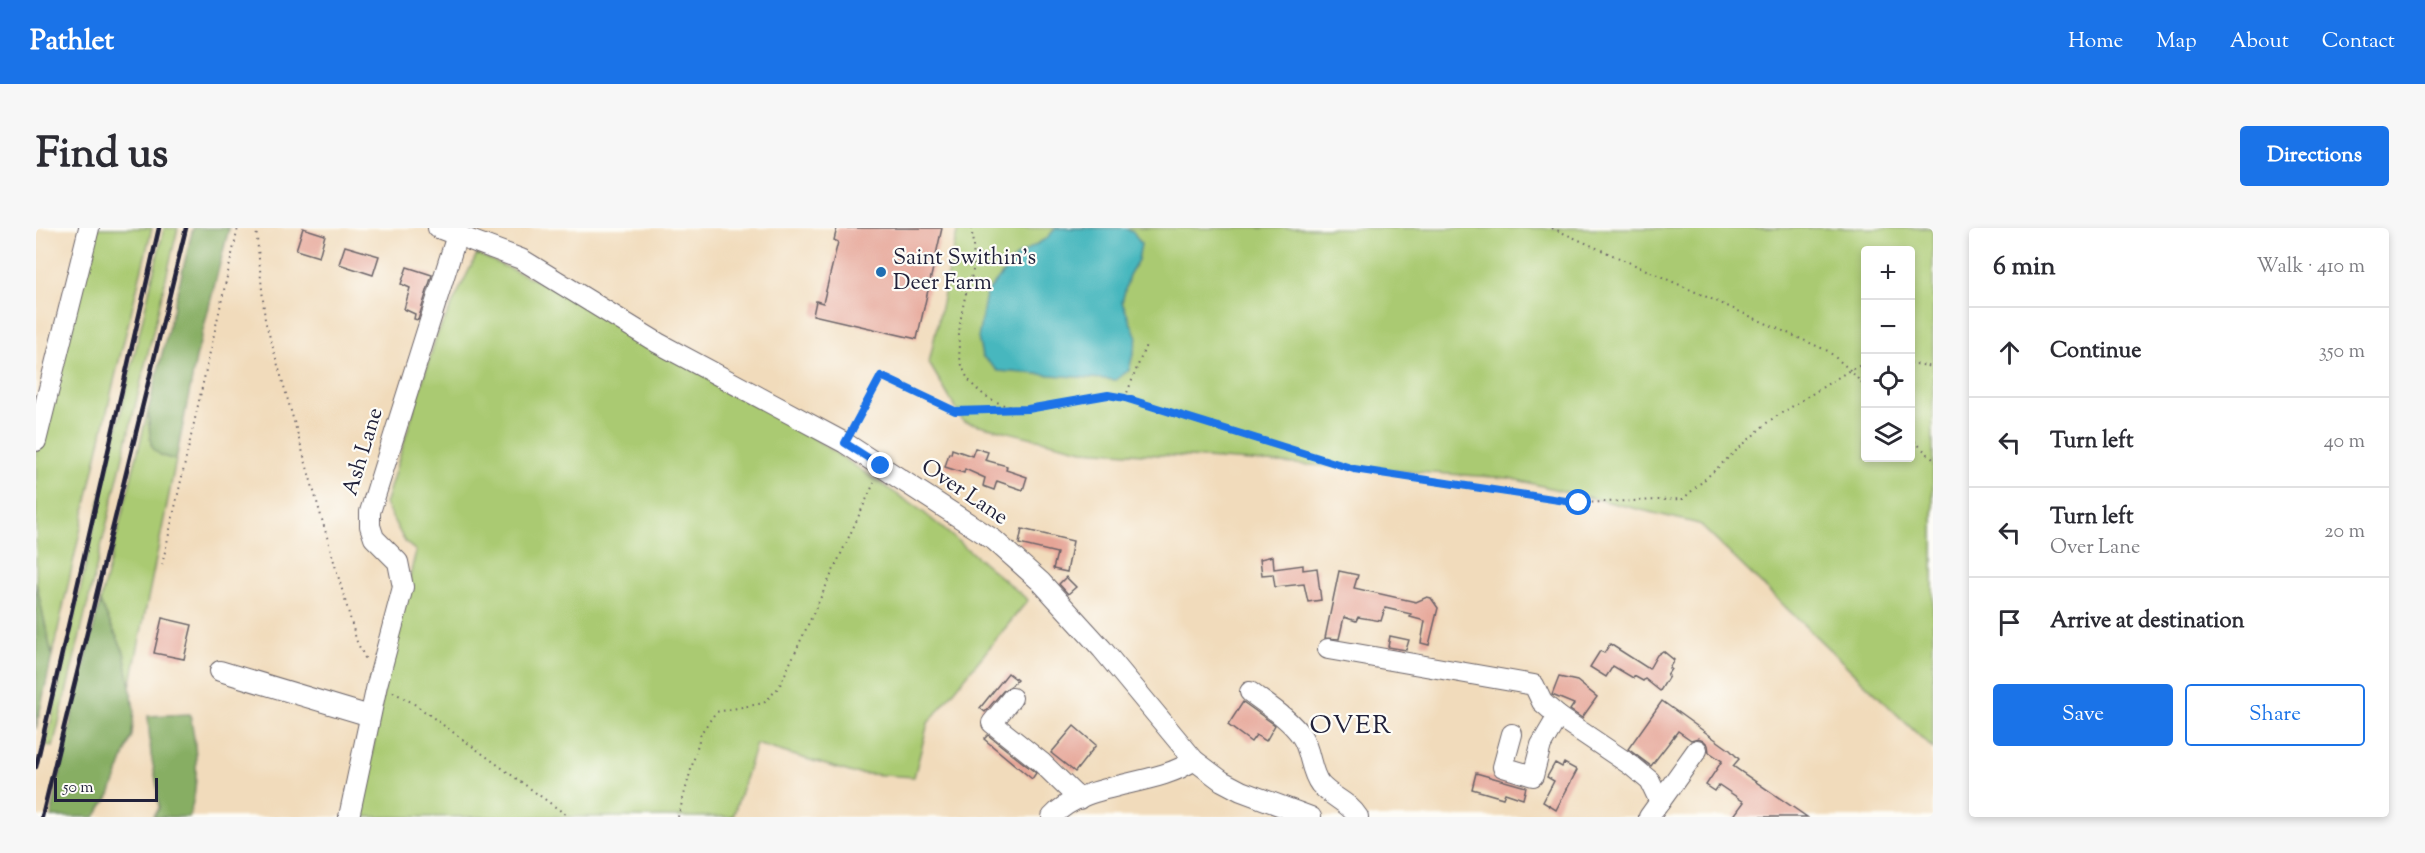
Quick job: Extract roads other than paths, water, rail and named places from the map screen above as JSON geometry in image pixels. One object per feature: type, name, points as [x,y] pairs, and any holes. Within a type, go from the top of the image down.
[{"type":"street","points":[[36,441],[88,228]]},
{"type":"street","name":"Over Lane","points":[[438,228],[521,259],[658,343],[845,443],[994,540],[1041,582],[1102,649],[1194,760],[1222,781],[1311,817]]},
{"type":"street","name":"Ash Lane","points":[[349,817],[377,685],[402,587],[399,561],[374,538],[370,526],[370,512],[457,235]]},
{"type":"street","points":[[1328,649],[1534,685],[1542,702],[1558,716],[1632,766],[1650,781],[1654,809]]},
{"type":"street","points":[[220,671],[370,716]]},
{"type":"street","points":[[1250,692],[1283,717],[1302,737],[1318,782],[1325,790],[1352,808],[1358,817]]},
{"type":"street","points":[[1012,698],[992,723],[1041,762],[1079,800]]},
{"type":"street","points":[[1512,734],[1503,767],[1533,776],[1541,745],[1558,716]]},
{"type":"street","points":[[1654,809],[1697,750]]},
{"type":"street","points":[[1052,817],[1058,810],[1079,800],[1179,769],[1194,760]]},
{"type":"water","points":[[1056,228],[1125,228],[1134,233],[1141,244],[1138,260],[1129,275],[1122,302],[1137,338],[1129,370],[1116,380],[998,371],[982,356],[978,338],[986,294],[1017,256],[1047,238]]},
{"type":"railway","points":[[36,767],[159,228]]},
{"type":"railway","points":[[42,817],[186,228]]},
{"type":"place","name":"Saint Swithin's Deer Farm","points":[[881,272]]},
{"type":"district","name":"OVER","points":[[1351,726]]}]
